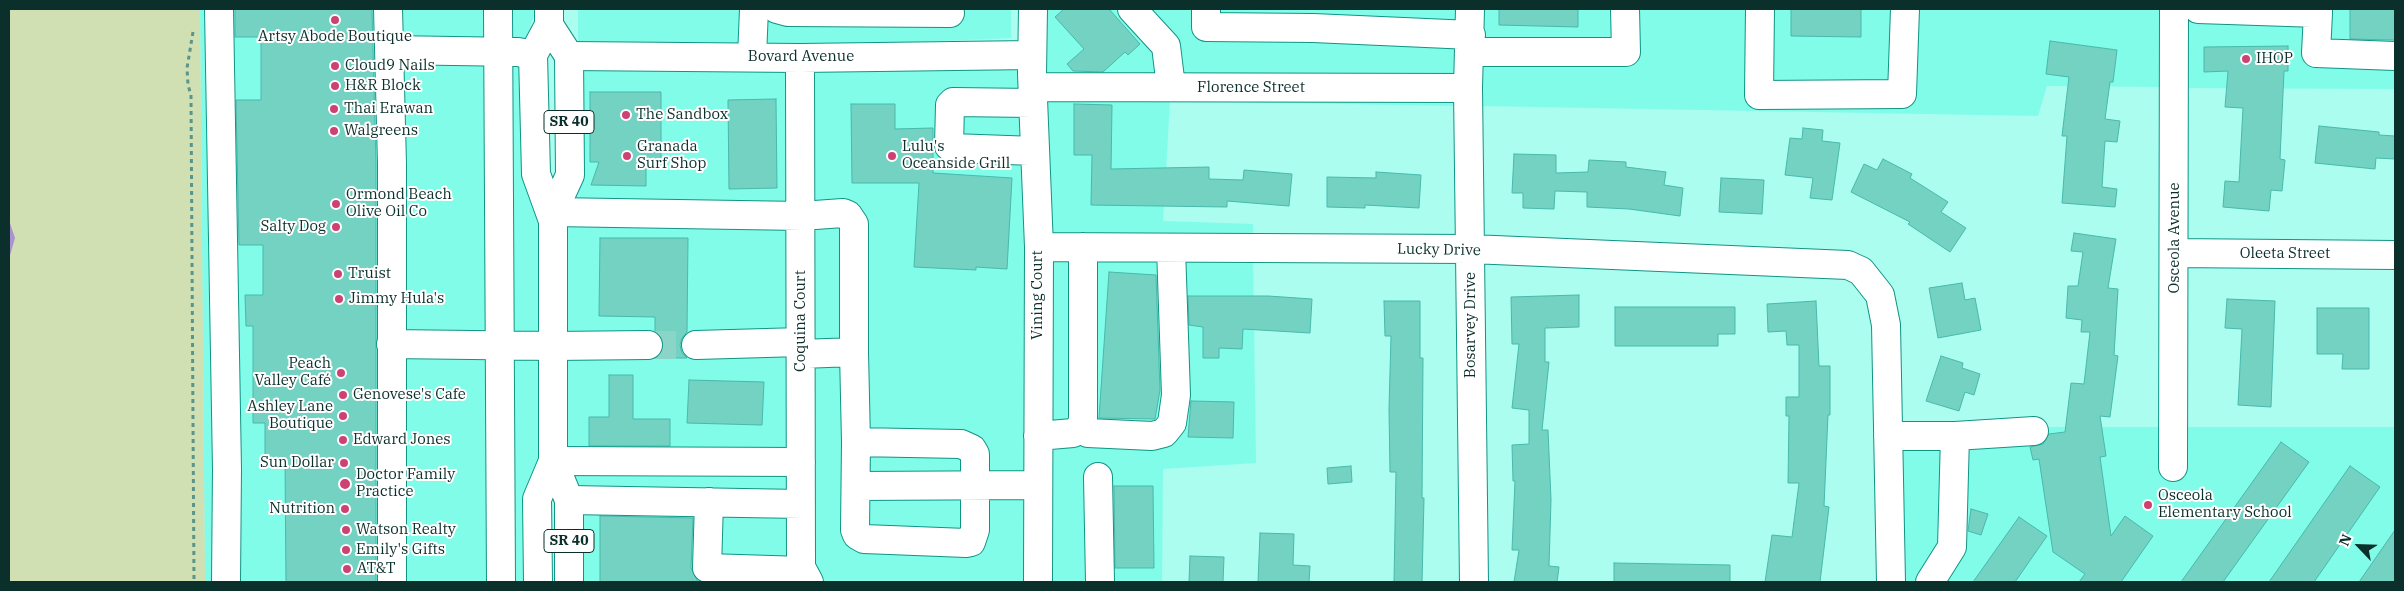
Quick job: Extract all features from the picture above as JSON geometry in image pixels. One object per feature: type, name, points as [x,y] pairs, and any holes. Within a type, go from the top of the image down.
[{"type":"street","points":[[218,9],[227,449],[226,582]]},
{"type":"street","points":[[388,9],[392,164],[392,582]]},
{"type":"street","points":[[498,9],[501,582]]},
{"type":"street","points":[[752,57],[754,9]]},
{"type":"street","points":[[777,9],[788,12],[950,11],[949,56]]},
{"type":"street","name":"Vining Court","points":[[1033,9],[1032,55],[1038,247],[1038,582]]},
{"type":"street","points":[[1132,9],[1166,46],[1170,87]]},
{"type":"street","points":[[1206,9],[1206,27],[1470,32],[1626,52],[1625,9]]},
{"type":"street","points":[[1760,9],[1760,95],[1902,94],[1905,9]]},
{"type":"street","name":"Osceola Avenue","points":[[2174,9],[2174,467]]},
{"type":"street","points":[[2198,9],[2318,11],[2316,53],[2395,56]]},
{"type":"street","name":"SR 40","points":[[538,582],[538,499],[553,461],[553,217],[536,174],[533,55],[549,17]]},
{"type":"street","name":"SR 40","points":[[549,17],[569,56],[570,175],[553,217]]},
{"type":"street","name":"Bosarvey Drive","points":[[1470,32],[1468,88],[1474,582]]},
{"type":"street","points":[[389,50],[497,52],[533,55]]},
{"type":"street","name":"Bovard Avenue","points":[[569,56],[800,58],[1032,55]]},
{"type":"street","name":"Coquina Court","points":[[800,58],[801,567],[806,577]]},
{"type":"street","name":"Florence Street","points":[[1035,151],[952,148],[949,146],[950,105],[953,102],[1033,95],[1170,87],[1468,88]]},
{"type":"street","points":[[553,217],[801,216],[843,213],[852,219],[856,442],[855,530],[860,538],[966,544],[974,538],[975,454],[968,446],[856,442]]},
{"type":"street","name":"Lucky Drive","points":[[1038,247],[1471,249],[1838,265],[1848,266],[1861,271],[1880,294],[1886,325],[1891,582]]},
{"type":"street","points":[[1083,247],[1082,425],[1088,433],[1152,436],[1164,433],[1172,423],[1176,395],[1171,248]]},
{"type":"street","name":"Oleeta Street","points":[[2175,253],[2395,255]]},
{"type":"street","points":[[391,344],[500,346],[648,345]]},
{"type":"street","points":[[696,345],[801,348],[854,352]]},
{"type":"street","points":[[1038,436],[1073,433],[1082,425]]},
{"type":"street","points":[[1888,436],[1955,436],[2034,431]]},
{"type":"street","points":[[1930,582],[1952,547],[1955,436]]},
{"type":"street","points":[[553,461],[801,462]]},
{"type":"street","name":"SR 40","points":[[553,461],[569,500],[569,582]]},
{"type":"street","points":[[1098,477],[1100,582]]},
{"type":"street","points":[[856,486],[1038,485]]},
{"type":"street","points":[[569,500],[801,504]]},
{"type":"street","points":[[709,502],[707,568],[806,577]]},
{"type":"path","points":[[193,24],[193,40],[187,68],[188,85],[192,95],[194,582]]},
{"type":"shaded area","points":[[9,9],[200,9],[205,582],[9,582]]},
{"type":"shaded area","points":[[200,9],[536,9],[522,52],[541,222],[542,444],[539,445],[541,452],[526,498],[526,582],[205,582]]},
{"type":"shaded area","points":[[578,9],[1011,9],[1011,38],[799,47],[578,42]]},
{"type":"shaded area","points":[[1046,9],[1456,9],[1457,78],[1044,76]]},
{"type":"shaded area","points":[[1479,9],[2159,9],[2162,87],[2047,86],[2038,116],[1480,106]]},
{"type":"shaded area","points":[[2185,9],[2395,9],[2395,89],[2186,88]]},
{"type":"shaded area","points":[[582,64],[788,68],[797,582],[581,582],[577,490],[566,454],[568,448],[565,447],[565,230],[568,229],[565,221]]},
{"type":"shaded area","points":[[1021,66],[1027,246],[1026,582],[822,582],[813,566],[812,69]]},
{"type":"shaded area","points":[[1045,97],[1457,99],[1457,106],[1170,101],[1163,221],[1253,224],[1253,237],[1050,236]]},
{"type":"shaded area","points":[[9,220],[15,238],[9,259]]},
{"type":"shaded area","points":[[1050,258],[1253,259],[1256,463],[1163,469],[1162,582],[1050,582]]},
{"type":"shaded area","name":"Osceola Elementary School","points":[[1900,427],[2395,427],[2395,582],[1902,582]]},
{"type":"building","points":[[235,9],[372,9],[376,164],[376,582],[286,582],[285,458],[265,458],[265,423],[253,423],[253,326],[246,326],[245,295],[263,295],[263,245],[239,245],[236,100],[261,100],[261,37],[235,37]]},
{"type":"building","points":[[1064,9],[1109,9],[1140,44],[1128,55],[1125,52],[1103,72],[1073,71],[1067,64],[1084,49],[1055,17]]},
{"type":"building","points":[[1499,9],[1578,9],[1578,27],[1499,25]]},
{"type":"building","points":[[1791,9],[1861,9],[1861,37],[1791,36]]},
{"type":"building","points":[[2350,9],[2395,9],[2395,40],[2350,39]]},
{"type":"building","points":[[2050,41],[2117,50],[2113,82],[2110,82],[2105,119],[2120,121],[2117,142],[2105,141],[2102,187],[2117,189],[2115,207],[2062,203],[2067,136],[2062,136],[2069,77],[2046,74]]},
{"type":"building","points":[[2288,46],[2288,71],[2284,71],[2280,159],[2285,160],[2282,191],[2271,190],[2269,211],[2223,207],[2225,181],[2239,182],[2243,108],[2225,107],[2228,71],[2204,72],[2204,47]]},
{"type":"building","points":[[590,92],[661,92],[661,162],[646,161],[646,186],[591,185],[599,162],[590,162]]},
{"type":"building","points":[[776,99],[777,188],[729,189],[728,100]]},
{"type":"building","points":[[851,104],[895,104],[895,129],[933,128],[933,173],[1012,178],[1007,269],[976,267],[976,270],[914,267],[919,183],[852,183]]},
{"type":"building","points":[[1074,104],[1112,105],[1111,169],[1209,167],[1209,179],[1243,180],[1244,170],[1292,174],[1289,206],[1227,201],[1227,207],[1091,205],[1092,155],[1074,155]]},
{"type":"building","points":[[2319,126],[2379,132],[2379,135],[2395,136],[2395,159],[2376,158],[2375,169],[2315,163]]},
{"type":"building","points":[[1803,128],[1823,130],[1822,141],[1840,143],[1832,200],[1810,198],[1813,178],[1785,175],[1790,138],[1802,139]]},
{"type":"building","points":[[1514,154],[1556,155],[1556,173],[1588,172],[1589,160],[1626,162],[1626,167],[1666,172],[1664,185],[1683,188],[1680,216],[1629,209],[1587,207],[1587,192],[1555,191],[1554,209],[1523,208],[1523,193],[1512,193]]},
{"type":"building","points":[[1883,159],[1912,174],[1910,178],[1948,202],[1941,212],[1966,228],[1950,252],[1908,224],[1910,222],[1851,192],[1864,164],[1877,170]]},
{"type":"building","points":[[1376,172],[1421,175],[1419,208],[1365,205],[1365,208],[1327,207],[1327,177],[1376,178]]},
{"type":"building","points":[[1721,178],[1764,180],[1762,214],[1719,212]]},
{"type":"building","points":[[2074,233],[2116,239],[2108,288],[2118,289],[2114,355],[2118,356],[2110,417],[2100,416],[2106,456],[2100,457],[2111,536],[2125,516],[2153,536],[2121,582],[2079,582],[2085,574],[2053,552],[2039,459],[2033,460],[2030,447],[2043,444],[2049,434],[2065,432],[2071,383],[2084,384],[2090,332],[2081,332],[2082,320],[2066,318],[2068,286],[2078,286],[2083,252],[2071,251]]},
{"type":"building","points":[[600,238],[688,238],[687,332],[682,338],[680,345],[682,353],[687,358],[657,358],[662,352],[664,344],[661,337],[655,331],[655,317],[599,316]]},
{"type":"building","points":[[1109,272],[1156,275],[1160,390],[1155,419],[1099,418]]},
{"type":"building","points":[[1962,283],[1965,300],[1975,298],[1981,330],[1938,338],[1929,288]]},
{"type":"building","points":[[1579,295],[1579,327],[1545,328],[1545,362],[1549,362],[1542,430],[1548,430],[1551,500],[1549,566],[1559,567],[1557,582],[1514,582],[1519,550],[1512,550],[1515,481],[1513,481],[1512,445],[1529,444],[1529,410],[1512,408],[1519,344],[1512,344],[1511,297]]},
{"type":"building","points":[[1188,296],[1268,296],[1312,299],[1310,333],[1243,329],[1242,349],[1219,348],[1219,358],[1203,358],[1203,327],[1189,325]]},
{"type":"building","points":[[2227,299],[2275,301],[2271,407],[2238,405],[2242,329],[2225,328]]},
{"type":"building","points":[[1384,301],[1420,301],[1420,358],[1423,358],[1422,498],[1424,498],[1422,582],[1394,582],[1396,472],[1390,472],[1391,336],[1385,336]]},
{"type":"building","points":[[1816,301],[1819,366],[1830,366],[1830,415],[1828,415],[1824,506],[1829,507],[1820,582],[1765,582],[1772,535],[1792,537],[1799,483],[1788,483],[1789,416],[1786,416],[1786,397],[1799,397],[1799,345],[1787,345],[1786,331],[1768,332],[1767,304]]},
{"type":"building","points":[[1615,307],[1735,307],[1735,334],[1718,334],[1718,346],[1615,346]]},
{"type":"building","points":[[2317,308],[2369,308],[2369,369],[2342,369],[2343,354],[2317,354]]},
{"type":"building","points":[[1941,356],[1963,363],[1962,368],[1980,374],[1974,395],[1965,392],[1959,411],[1926,401]]},
{"type":"building","points":[[609,375],[633,375],[633,419],[670,419],[670,446],[589,446],[589,417],[609,417]]},
{"type":"building","points":[[689,380],[764,382],[762,425],[687,423]]},
{"type":"building","points":[[1191,401],[1234,402],[1233,438],[1188,437]]},
{"type":"building","points":[[2281,442],[2309,462],[2223,582],[2181,582]]},
{"type":"building","points":[[1351,466],[1352,482],[1328,484],[1327,468]]},
{"type":"building","points":[[2350,466],[2380,487],[2314,582],[2269,582]]},
{"type":"building","points":[[1114,486],[1153,486],[1154,568],[1115,568]]},
{"type":"building","points":[[1971,509],[1988,514],[1981,535],[1968,531]]},
{"type":"building","points":[[600,516],[693,518],[691,568],[698,582],[600,582]]},
{"type":"building","points":[[2019,517],[2047,536],[2015,582],[1973,582]]},
{"type":"building","points":[[2395,530],[2395,582],[2359,582]]},
{"type":"building","points":[[1260,533],[1294,534],[1293,565],[1310,566],[1309,582],[1258,582]]},
{"type":"building","points":[[1190,556],[1224,557],[1223,582],[1189,582]]},
{"type":"building","points":[[1614,563],[1730,565],[1730,582],[1614,582]]},
{"type":"tunnel","points":[[648,345],[696,345]]},
{"type":"place","name":"Artsy Abode Boutique","points":[[335,20]]},
{"type":"place","name":"IHOP","points":[[2246,59]]},
{"type":"place","name":"Cloud9 Nails","points":[[335,66]]},
{"type":"place","name":"H&R Block","points":[[335,86]]},
{"type":"place","name":"Thai Erawan","points":[[334,109]]},
{"type":"place","name":"The Sandbox","points":[[626,115]]},
{"type":"place","name":"Walgreens","points":[[334,131]]},
{"type":"place","name":"Granada Surf Shop","points":[[627,156]]},
{"type":"place","name":"Lulu's Oceanside Grill","points":[[892,156]]},
{"type":"place","name":"Ormond Beach Olive Oil Co","points":[[336,204]]},
{"type":"place","name":"Salty Dog","points":[[336,227]]},
{"type":"place","name":"Truist","points":[[338,274]]},
{"type":"place","name":"Jimmy Hula's","points":[[339,299]]},
{"type":"place","name":"Peach Valley Café","points":[[341,373]]},
{"type":"place","name":"Genovese's Cafe","points":[[343,395]]},
{"type":"place","name":"Ashley Lane Boutique","points":[[343,416]]},
{"type":"place","name":"Edward Jones","points":[[343,440]]},
{"type":"place","name":"Sun Dollar","points":[[344,463]]},
{"type":"place","name":"Doctor Family Practice","points":[[345,484]]},
{"type":"place","name":"Osceola Elementary School","points":[[2148,505]]},
{"type":"place","name":"Nutrition","points":[[345,509]]},
{"type":"place","name":"Watson Realty","points":[[346,530]]},
{"type":"place","name":"Emily's Gifts","points":[[346,550]]},
{"type":"place","name":"AT&T","points":[[347,569]]}]
